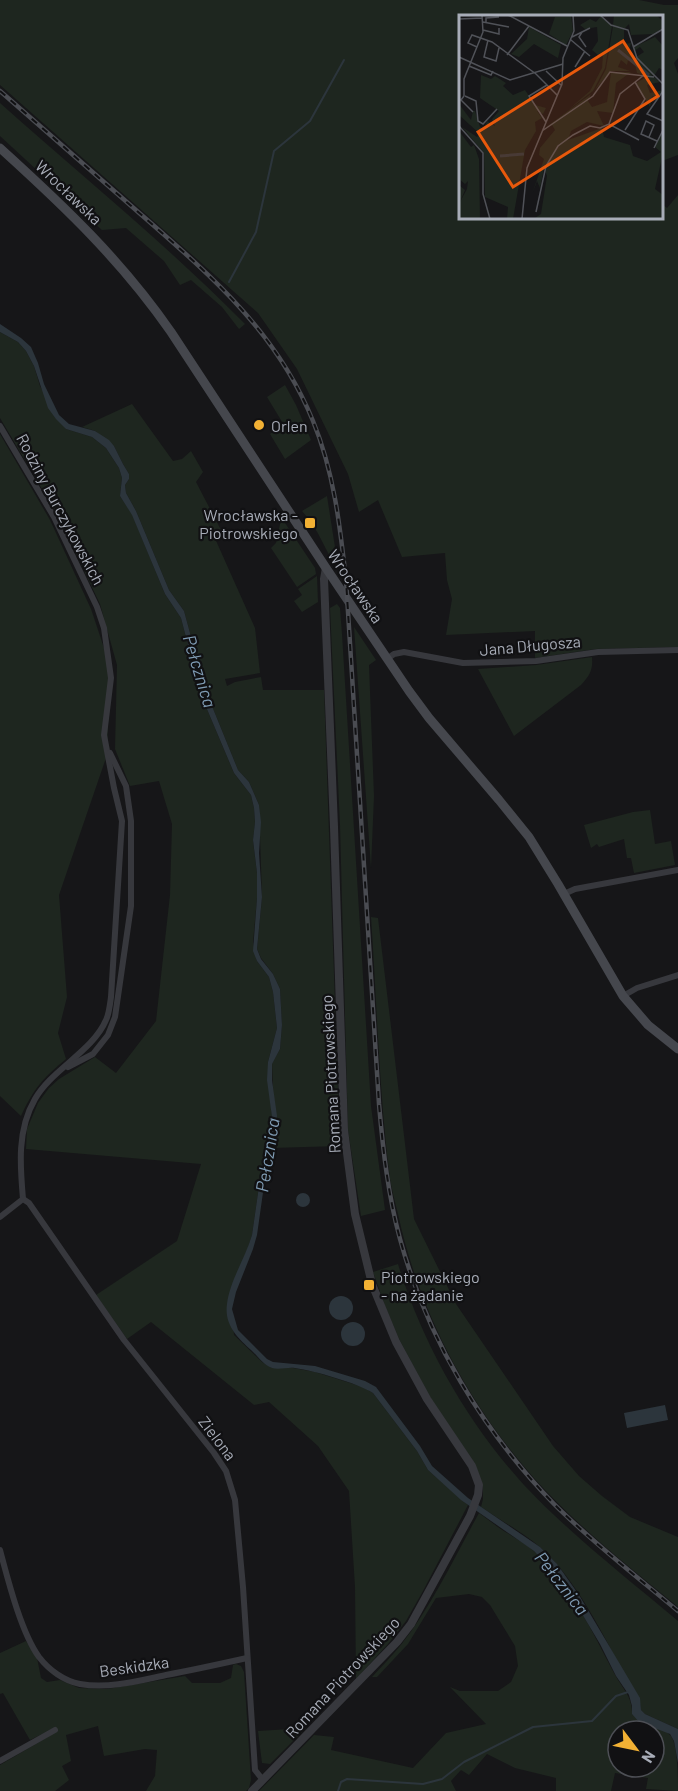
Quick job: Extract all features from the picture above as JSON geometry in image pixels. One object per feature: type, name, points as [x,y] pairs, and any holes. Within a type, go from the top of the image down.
[{"type":"main road","name":"Wrocławska","points":[[0,148],[84,226],[145,296],[387,659],[429,718],[523,828],[623,996],[648,1025],[678,1049]]},
{"type":"street","name":"Rodziny Burczykowskich","points":[[0,426],[54,518],[97,607],[104,627],[111,678],[104,735],[122,821],[111,997],[107,1020],[92,1041],[46,1083],[34,1099],[23,1128],[19,1162],[23,1199]]},
{"type":"street","name":"Romana Piotrowskiego","points":[[252,1791],[397,1642],[422,1606],[470,1516],[478,1495],[478,1485],[472,1466],[427,1399],[396,1342],[380,1306],[372,1284],[355,1214],[344,1130],[324,579],[326,568]]},
{"type":"street","points":[[325,605],[328,595],[338,585]]},
{"type":"street","name":"Jana Długosza","points":[[387,659],[394,654],[404,652],[463,663],[536,661],[598,652],[678,650]]},
{"type":"street","name":"Rodziny Burczykowskich","points":[[59,1072],[93,1054],[108,1035],[115,1017],[131,906],[131,821],[126,786],[107,748]]},
{"type":"street","points":[[564,894],[678,870]]},
{"type":"street","points":[[623,996],[637,988],[678,975]]},
{"type":"street","points":[[0,1217],[23,1199]]},
{"type":"street","name":"Zielona","points":[[23,1199],[29,1203],[124,1340],[226,1471],[235,1500],[255,1770],[262,1780]]},
{"type":"street","name":"Beskidzka","points":[[0,1550],[29,1639],[38,1656],[62,1678],[80,1684],[107,1686],[247,1658]]},
{"type":"street","points":[[0,1761],[55,1730]]},
{"type":"shaded area","points":[[0,0],[639,0],[678,5],[678,58],[674,63],[678,74],[678,155],[663,161],[663,15],[459,15],[459,219],[663,219],[663,205],[667,208],[678,195],[678,647],[596,649],[535,658],[535,631],[446,635],[452,599],[447,580],[445,553],[402,557],[378,500],[359,512],[348,474],[297,369],[258,313],[0,85]]},
{"type":"shaded area","points":[[0,103],[155,239],[245,324],[239,329],[222,307],[191,280],[180,285],[164,261],[126,228],[102,230],[0,136]]},
{"type":"shaded area","points":[[0,332],[18,342],[26,351],[34,366],[40,386],[66,429],[92,437],[106,448],[119,468],[122,478],[120,496],[132,514],[165,594],[181,618],[201,695],[234,773],[251,795],[254,808],[253,841],[257,873],[253,942],[257,961],[269,977],[277,1028],[268,1062],[271,1134],[263,1158],[252,1235],[230,1291],[234,1335],[262,1362],[272,1368],[293,1368],[315,1372],[363,1387],[373,1393],[417,1451],[428,1470],[468,1505],[406,1621],[356,1679],[355,1587],[349,1491],[318,1446],[269,1402],[254,1405],[151,1322],[127,1339],[96,1295],[177,1241],[201,1164],[26,1149],[27,1129],[38,1103],[49,1088],[59,1079],[95,1057],[116,1073],[156,1021],[170,895],[172,824],[159,781],[130,786],[115,749],[117,665],[100,604],[58,516],[0,418]]},
{"type":"shaded area","points":[[285,385],[311,440],[285,459],[270,434],[284,425],[267,397]]},
{"type":"shaded area","points":[[132,404],[173,461],[182,459],[191,451],[203,472],[196,482],[221,530],[213,534],[255,628],[260,673],[225,679],[227,686],[235,682],[261,677],[263,690],[324,690],[340,1146],[271,1148],[275,1135],[272,1063],[280,1049],[282,1025],[280,989],[257,949],[262,897],[259,805],[249,782],[238,770],[205,688],[184,611],[169,590],[136,511],[126,493],[125,485],[129,474],[114,446],[95,431],[82,427]]},
{"type":"shaded area","points":[[0,434],[50,520],[91,609],[110,666],[107,755],[59,895],[67,997],[58,1033],[66,1059],[40,1084],[21,1116],[0,1096]]},
{"type":"shaded area","points":[[327,496],[337,568],[312,524],[314,522],[311,517],[308,518],[302,511]]},
{"type":"shaded area","points":[[282,522],[285,523],[315,568],[316,574],[297,587],[271,548],[276,543]]},
{"type":"shaded area","points":[[317,576],[318,602],[302,612],[294,601],[302,595],[298,589]]},
{"type":"shaded area","points":[[337,604],[340,608],[342,634],[371,1106],[385,1210],[361,1216],[348,1130],[340,825],[330,608]]},
{"type":"shaded area","points":[[354,627],[376,660],[369,665],[374,796],[371,868]]},
{"type":"shaded area","points":[[592,657],[590,672],[581,685],[514,736],[478,669],[536,665]]},
{"type":"shaded area","points":[[650,810],[655,844],[671,841],[675,865],[634,873],[631,858],[627,858],[624,839],[599,847],[597,844],[591,848],[584,825],[633,812]]},
{"type":"shaded area","points":[[371,917],[378,918],[414,1219],[456,1304],[553,1446],[579,1476],[630,1517],[678,1537],[678,1607],[621,1561],[533,1477],[487,1418],[449,1354],[433,1320],[407,1250],[390,1179],[381,1081]]},
{"type":"shaded area","points":[[398,1264],[420,1324],[434,1353],[466,1409],[503,1461],[561,1521],[678,1621],[678,1729],[666,1724],[666,1719],[656,1719],[641,1710],[635,1691],[587,1607],[554,1561],[527,1537],[481,1507],[483,1485],[475,1464],[430,1397],[400,1341],[373,1272]]},
{"type":"shaded area","points":[[479,1513],[533,1550],[560,1580],[580,1610],[626,1693],[631,1703],[632,1714],[642,1719],[606,1719],[606,1779],[614,1779],[611,1791],[556,1791],[556,1778],[515,1768],[487,1754],[469,1775],[461,1770],[451,1781],[456,1791],[259,1791],[314,1735],[334,1737],[331,1750],[413,1768],[446,1733],[486,1724],[450,1687],[460,1691],[498,1691],[511,1682],[518,1666],[515,1646],[490,1605],[482,1597],[469,1594],[436,1598],[408,1644],[377,1677],[372,1677],[412,1631]]},
{"type":"shaded area","points":[[26,1641],[37,1658],[41,1678],[47,1682],[60,1680],[79,1688],[107,1689],[185,1676],[192,1683],[220,1683],[231,1678],[233,1665],[241,1666],[244,1672],[251,1780],[249,1788],[246,1791],[146,1791],[155,1776],[157,1750],[145,1749],[104,1756],[98,1726],[66,1735],[71,1761],[62,1766],[69,1780],[55,1791],[0,1791],[0,1765],[58,1731],[55,1728],[30,1740],[3,1693],[0,1694],[0,1653]]},
{"type":"shaded area","points":[[306,1728],[270,1764],[262,1763],[258,1731]]},
{"type":"shaded area","points":[[666,1732],[675,1745],[678,1791],[646,1789],[648,1779],[666,1779]]},
{"type":"water","name":"Pełcznica","points":[[0,324],[31,347],[44,384],[59,415],[69,424],[95,431],[114,446],[129,474],[125,485],[126,493],[136,511],[169,590],[184,611],[205,688],[214,711],[238,770],[249,782],[259,805],[262,897],[257,949],[280,989],[282,1025],[280,1049],[272,1064],[277,1116],[275,1135],[268,1157],[257,1235],[232,1309],[238,1330],[267,1359],[273,1362],[315,1366],[365,1381],[376,1387],[432,1466],[468,1498],[540,1547],[557,1564],[579,1595],[640,1698],[641,1710],[656,1719],[636,1719],[632,1714],[629,1695],[572,1597],[549,1567],[534,1551],[461,1500],[428,1470],[417,1451],[373,1393],[347,1381],[313,1372],[295,1368],[269,1367],[241,1341],[230,1325],[227,1304],[234,1278],[252,1235],[263,1158],[271,1134],[268,1062],[277,1028],[269,977],[257,961],[253,951],[257,873],[253,840],[254,808],[251,795],[234,773],[201,695],[181,618],[165,594],[132,515],[120,496],[122,478],[119,468],[106,448],[92,437],[66,429],[56,419],[48,408],[34,366],[26,351],[18,342],[0,332]]},
{"type":"water","points":[[303,1193],[308,1195],[310,1200],[308,1205],[303,1207],[298,1205],[296,1200],[298,1195]]},
{"type":"water","points":[[341,1296],[350,1299],[353,1308],[350,1317],[341,1320],[332,1317],[329,1308],[332,1299]]},
{"type":"water","points":[[353,1322],[362,1325],[365,1334],[362,1343],[353,1346],[344,1343],[341,1334],[344,1325]]},
{"type":"water","points":[[665,1405],[668,1420],[627,1428],[624,1413]]},
{"type":"water","points":[[666,1724],[678,1729],[678,1763],[674,1741],[670,1734],[666,1732]]},
{"type":"waterway","points":[[229,282],[256,232],[274,151],[310,121],[344,60]]},
{"type":"waterway","points":[[338,1791],[341,1782],[347,1779],[423,1784],[442,1779],[464,1762],[533,1727],[592,1721],[616,1696],[628,1692]]},
{"type":"railway","points":[[0,91],[215,281],[260,331],[280,359],[298,388],[313,421],[331,479],[346,580],[382,1138],[392,1206],[411,1276],[425,1312],[460,1381],[503,1445],[554,1504],[614,1559],[678,1611]]},
{"type":"place","name":"Orlen","points":[[259,425]]},
{"type":"place","name":"Wrocławska - Piotrowskiego","points":[[310,523]]},
{"type":"place","name":"Piotrowskiego - na żądanie","points":[[369,1285]]}]
